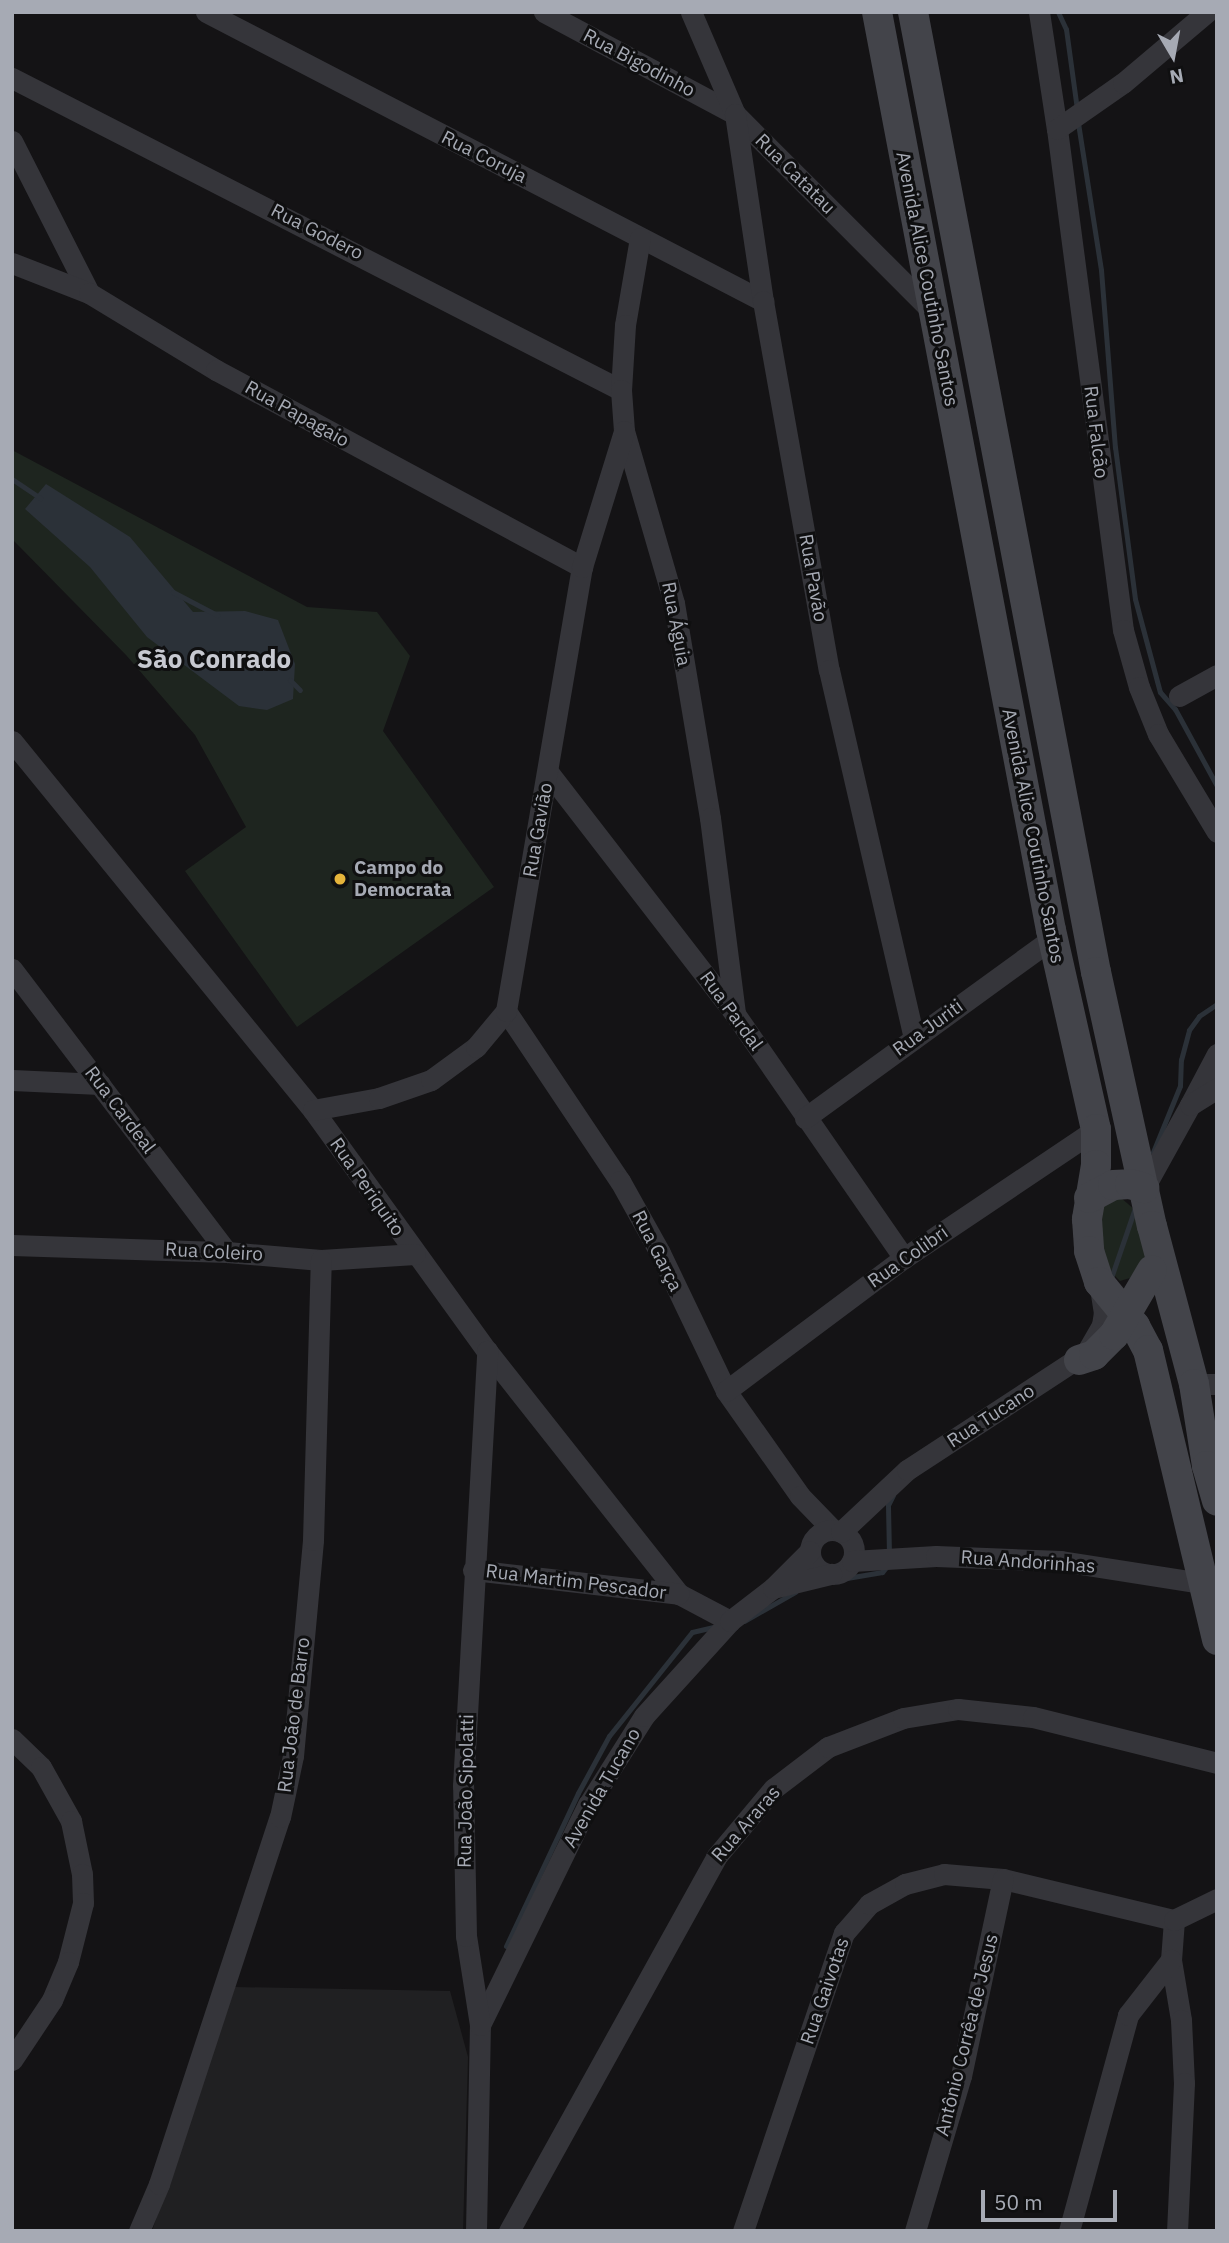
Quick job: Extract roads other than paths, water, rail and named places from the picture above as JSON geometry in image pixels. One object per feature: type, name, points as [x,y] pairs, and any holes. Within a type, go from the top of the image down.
[{"type":"main road","name":"Avenida Alice Coutinho Santos","points":[[877,12],[1053,938],[1096,1129],[1096,1165],[1089,1198],[1088,1251],[1099,1282],[1140,1333],[1148,1350],[1217,1640]]},
{"type":"main road","name":"Avenida Alice Coutinho Santos","points":[[913,12],[1083,909],[1144,1188],[1157,1266],[1205,1384],[1207,1466],[1217,1501]]},
{"type":"main road","points":[[1089,1198],[1113,1185],[1130,1184],[1144,1188]]},
{"type":"main road","points":[[1099,1282],[1107,1287],[1123,1287],[1138,1281],[1157,1266]]},
{"type":"main road","points":[[1089,1355],[1126,1315],[1157,1266]]},
{"type":"main road","points":[[1089,1355],[1127,1343],[1148,1350]]},
{"type":"street","name":"Rua Coruja","points":[[206,12],[763,301]]},
{"type":"street","name":"Rua Bigodinho","points":[[544,12],[734,114]]},
{"type":"street","name":"Rua Catatau","points":[[691,12],[734,114],[933,312]]},
{"type":"street","name":"Rua Falcão","points":[[1039,12],[1123,629],[1139,687],[1158,734],[1217,832]]},
{"type":"street","points":[[1057,130],[1123,83],[1208,12]]},
{"type":"street","name":"Rua Godero","points":[[12,78],[621,390]]},
{"type":"street","name":"Rua Pavão","points":[[734,114],[763,301],[830,670],[914,1038]]},
{"type":"street","points":[[12,141],[89,293]]},
{"type":"street","name":"Rua Águia","points":[[640,238],[625,325],[621,390],[624,431],[674,603],[710,818],[735,1014]]},
{"type":"street","name":"Rua Papagaio","points":[[12,263],[89,293],[216,370],[582,567]]},
{"type":"street","name":"Rua Gavião","points":[[506,1011],[582,567],[624,431]]},
{"type":"street","points":[[1179,696],[1217,675]]},
{"type":"street","name":"Rua Periquito","points":[[12,741],[313,1110],[487,1351],[679,1594],[730,1620]]},
{"type":"street","name":"Rua Pardal","points":[[548,772],[735,1014],[804,1118],[904,1258]]},
{"type":"street","name":"Rua Juriti","points":[[804,1118],[1053,938]]},
{"type":"street","name":"Rua Cardeal","points":[[12,969],[227,1252]]},
{"type":"street","points":[[313,1110],[379,1098],[431,1080],[475,1047],[506,1011]]},
{"type":"street","name":"Rua Garça","points":[[506,1011],[620,1181],[660,1254],[726,1391],[800,1496],[837,1531]]},
{"type":"street","points":[[1144,1188],[1208,1099],[1217,1054]]},
{"type":"street","points":[[12,1080],[100,1084]]},
{"type":"street","name":"Rua Colibri","points":[[726,1391],[904,1258],[1096,1129]]},
{"type":"street","name":"Rua Coleiro","points":[[12,1245],[227,1252],[321,1260],[415,1254]]},
{"type":"street","name":"Rua João de Barro","points":[[139,2231],[159,2184],[280,1817],[293,1756],[313,1540],[321,1260]]},
{"type":"street","name":"Rua Tucano","points":[[837,1531],[907,1470],[1089,1355],[1102,1325],[1104,1313],[1099,1282]]},
{"type":"street","name":"Rua João Sipolatti","points":[[476,2231],[480,2025],[466,1936],[463,1800],[473,1570],[487,1351]]},
{"type":"street","name":"Rua Garça","points":[[800,1496],[811,1547]]},
{"type":"street","points":[[837,1531],[853,1544],[852,1561],[840,1573],[831,1574],[816,1567],[811,1547],[817,1536],[837,1531]]},
{"type":"street","name":"Avenida Tucano","points":[[480,2025],[587,1805],[645,1716],[730,1620],[773,1588],[811,1547]]},
{"type":"street","name":"Rua Andorinhas","points":[[852,1561],[936,1556],[1061,1561],[1202,1583]]},
{"type":"street","name":"Rua Martim Pescador","points":[[473,1570],[679,1594]]},
{"type":"street","name":"Avenida Tucano","points":[[773,1588],[831,1574]]},
{"type":"street","name":"Rua Araras","points":[[509,2231],[716,1857],[772,1789],[828,1747],[903,1718],[958,1709],[1033,1717],[1217,1763]]},
{"type":"street","points":[[12,1739],[41,1767],[71,1821],[82,1874],[83,1903],[71,1951],[52,2000],[12,2060]]},
{"type":"street","name":"Rua Gaivotas","points":[[743,2231],[844,1933],[869,1904],[905,1884],[944,1874],[1003,1879],[1174,1920]]},
{"type":"street","name":"Antônio Corrêa de Jesus","points":[[915,2231],[961,2077],[1003,1879]]},
{"type":"street","points":[[1177,2231],[1184,2084],[1181,2020],[1171,1960],[1174,1920],[1217,1899]]},
{"type":"street","points":[[1069,2231],[1128,2015],[1171,1960]]},
{"type":"waterway","points":[[1058,12],[1066,29],[1077,109]]},
{"type":"waterway","points":[[1078,123],[1101,270],[1115,447],[1135,599],[1160,692],[1175,709],[1217,786]]},
{"type":"waterway","points":[[12,479],[40,498]]},
{"type":"waterway","points":[[173,592],[217,615]]},
{"type":"waterway","points":[[290,680],[300,690]]},
{"type":"waterway","points":[[1153,1152],[1180,1086],[1181,1060],[1189,1030],[1199,1016],[1217,1004]]},
{"type":"waterway","points":[[1111,1278],[1136,1205]]},
{"type":"waterway","points":[[889,1554],[888,1505],[893,1495]]},
{"type":"waterway","points":[[835,1580],[882,1572],[889,1564]]},
{"type":"waterway","points":[[744,1621],[795,1592]]},
{"type":"waterway","points":[[506,1946],[578,1793],[609,1736],[692,1632],[713,1627]]},
{"type":"place","name":"Campo do Democrata","points":[[340,879]]},
{"type":"district","name":"São Conrado","points":[[214,659]]}]
